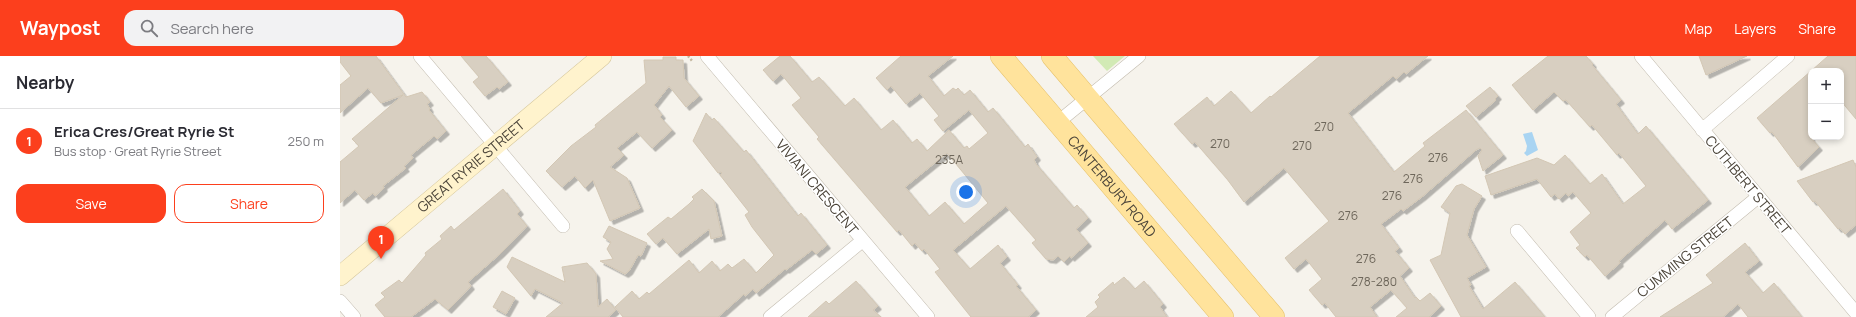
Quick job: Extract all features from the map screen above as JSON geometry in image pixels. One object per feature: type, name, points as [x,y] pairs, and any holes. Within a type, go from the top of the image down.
[{"type":"main road","name":"GREAT RYRIE STREET","points":[[340,276],[602,56]]},
{"type":"main road","name":"CANTERBURY ROAD","points":[[1000,56],[1223,317]]},
{"type":"main road","points":[[1052,56],[1274,317]]},
{"type":"street","points":[[420,56],[564,226]]},
{"type":"street","name":"VIVIANI CRESCENT","points":[[707,56],[862,241],[928,317]]},
{"type":"street","points":[[1057,123],[1139,56]]},
{"type":"street","name":"CUTHBERT STREET","points":[[1641,56],[1856,314]]},
{"type":"street","points":[[1702,130],[1788,56]]},
{"type":"street","name":"CUMMING STREET","points":[[1612,317],[1758,197]]},
{"type":"street","points":[[1517,231],[1589,317]]},
{"type":"street","points":[[770,317],[862,241]]},
{"type":"street","points":[[340,301],[354,317]]},
{"type":"green space","points":[[1093,56],[1125,56],[1107,71]]},
{"type":"water","points":[[1532,132],[1538,150],[1527,156],[1524,153],[1527,146],[1523,134]]},
{"type":"building","points":[[340,56],[376,56],[406,97],[422,92],[430,102],[427,104],[430,109],[429,110],[446,131],[437,139],[434,136],[411,155],[413,158],[404,166],[406,168],[383,186],[384,188],[375,196],[373,193],[364,200],[355,190],[340,203],[340,162],[359,146],[352,139],[403,95],[381,103],[368,88],[340,113],[340,85],[351,76],[340,62]]},
{"type":"building","points":[[461,56],[486,56],[508,82],[499,89],[497,87],[485,96],[473,82],[479,77]]},
{"type":"building","points":[[780,56],[790,56],[812,82],[819,77],[845,106],[854,98],[881,130],[893,120],[912,143],[917,139],[927,151],[949,130],[964,148],[967,146],[969,149],[988,133],[969,110],[943,131],[934,120],[939,116],[920,93],[906,104],[891,86],[887,90],[876,78],[901,56],[953,56],[928,76],[944,96],[953,88],[956,90],[958,88],[964,95],[970,90],[988,112],[993,108],[1025,147],[1028,144],[1037,157],[1034,160],[1036,164],[1074,208],[1077,205],[1088,218],[1076,229],[1088,243],[1071,258],[1070,256],[1064,262],[1058,256],[1053,260],[1046,259],[1032,243],[1036,240],[1006,206],[953,250],[970,269],[998,245],[1007,257],[1000,263],[1018,285],[1016,286],[1036,310],[1028,317],[971,317],[935,272],[940,269],[924,249],[922,251],[915,243],[912,246],[899,230],[897,232],[817,139],[819,137],[792,105],[801,98],[781,74],[773,81],[763,70]],"holes":[[[947,153],[988,203],[964,224],[945,202],[929,216],[905,187]]]},
{"type":"building","points":[[1320,56],[1428,56],[1406,74],[1404,72],[1396,79],[1393,76],[1348,113],[1394,172],[1425,146],[1423,143],[1466,110],[1503,155],[1483,171],[1478,156],[1482,150],[1480,148],[1476,150],[1423,196],[1403,211],[1401,209],[1381,224],[1399,248],[1395,251],[1409,268],[1400,276],[1415,298],[1416,297],[1420,301],[1430,293],[1441,306],[1429,317],[1396,317],[1407,308],[1391,290],[1370,307],[1377,317],[1336,317],[1325,303],[1322,305],[1309,290],[1322,279],[1306,259],[1294,269],[1285,258],[1329,221],[1284,168],[1244,202],[1227,179],[1195,142],[1192,144],[1174,124],[1207,97],[1214,106],[1231,91],[1251,113]]},
{"type":"building","points":[[1548,56],[1586,56],[1621,100],[1616,104],[1638,134],[1646,126],[1708,200],[1672,229],[1665,220],[1619,261],[1620,263],[1605,276],[1587,255],[1585,257],[1576,248],[1580,245],[1570,232],[1591,213],[1573,192],[1568,196],[1566,193],[1559,199],[1555,194],[1551,197],[1537,179],[1491,195],[1485,176],[1537,158],[1554,165],[1565,155],[1590,184],[1602,174],[1623,204],[1646,186],[1619,153],[1617,155],[1592,125],[1590,127],[1566,100],[1563,101],[1554,92],[1533,110],[1512,85]]},
{"type":"building","points":[[1699,56],[1747,56],[1706,75]]},
{"type":"building","points":[[1828,56],[1856,56],[1856,119],[1844,105],[1844,68],[1814,68]]},
{"type":"building","points":[[663,57],[676,57],[676,60],[683,60],[684,78],[699,96],[686,107],[669,86],[654,105],[662,115],[660,117],[672,130],[652,148],[637,132],[617,148],[624,155],[610,167],[627,178],[640,208],[610,221],[593,180],[585,188],[575,176],[562,187],[546,171],[571,146],[596,127],[595,125],[646,83],[644,60],[663,60]]},
{"type":"building","points":[[1808,74],[1808,140],[1813,140],[1819,147],[1798,167],[1772,132],[1770,133],[1757,118]]},
{"type":"building","points":[[1490,87],[1498,96],[1495,99],[1496,100],[1476,117],[1466,106]]},
{"type":"building","points":[[706,113],[712,120],[714,118],[744,152],[746,150],[798,216],[801,213],[827,245],[816,254],[812,250],[786,270],[785,269],[756,293],[753,289],[745,296],[744,294],[718,317],[623,317],[615,307],[632,291],[639,299],[647,292],[649,294],[689,260],[699,273],[712,261],[720,271],[728,264],[732,268],[744,259],[756,273],[774,255],[752,227],[745,215],[749,212],[720,175],[722,173],[718,173],[693,141]]},
{"type":"building","points":[[1853,160],[1856,167],[1856,225],[1845,234],[1840,228],[1838,229],[1815,201],[1813,202],[1797,181]]},
{"type":"building","points":[[1462,184],[1482,196],[1474,209],[1467,235],[1486,267],[1467,278],[1471,285],[1469,286],[1483,309],[1515,282],[1545,317],[1461,317],[1430,260],[1441,255],[1450,213],[1441,207],[1456,186]]},
{"type":"building","points":[[503,189],[520,211],[517,214],[527,226],[501,253],[468,282],[471,286],[448,310],[435,299],[411,317],[385,317],[375,305],[385,297],[381,293],[399,280],[402,283],[426,255],[425,253],[442,239],[440,236],[451,226],[454,230]]},
{"type":"building","points":[[702,189],[714,201],[722,236],[711,239],[709,229],[677,254],[663,238],[656,244],[647,234],[668,217],[671,219],[689,204],[694,199],[692,197]]},
{"type":"building","points":[[609,226],[647,243],[641,256],[638,255],[629,271],[625,274],[600,261],[613,259],[607,249],[611,242],[603,237]]},
{"type":"building","points":[[1745,243],[1759,261],[1745,272],[1763,293],[1774,283],[1802,317],[1748,317],[1738,304],[1723,317],[1660,317],[1713,283],[1706,275]]},
{"type":"building","points":[[512,257],[565,282],[562,267],[587,263],[596,274],[598,307],[607,299],[616,310],[608,317],[546,317],[563,303],[535,289],[531,296],[507,267]]},
{"type":"building","points":[[1124,277],[1135,289],[1144,281],[1163,304],[1160,307],[1167,317],[1086,317],[1098,307],[1095,302],[1100,297],[1098,295],[1113,282],[1114,285]]},
{"type":"building","points":[[856,281],[878,306],[873,310],[881,317],[808,317],[826,301],[829,304]]},
{"type":"building","points":[[502,291],[515,298],[506,314],[493,307]]},
{"type":"place","name":"Erica Cres/Great Ryrie St","points":[[381,259]]}]
